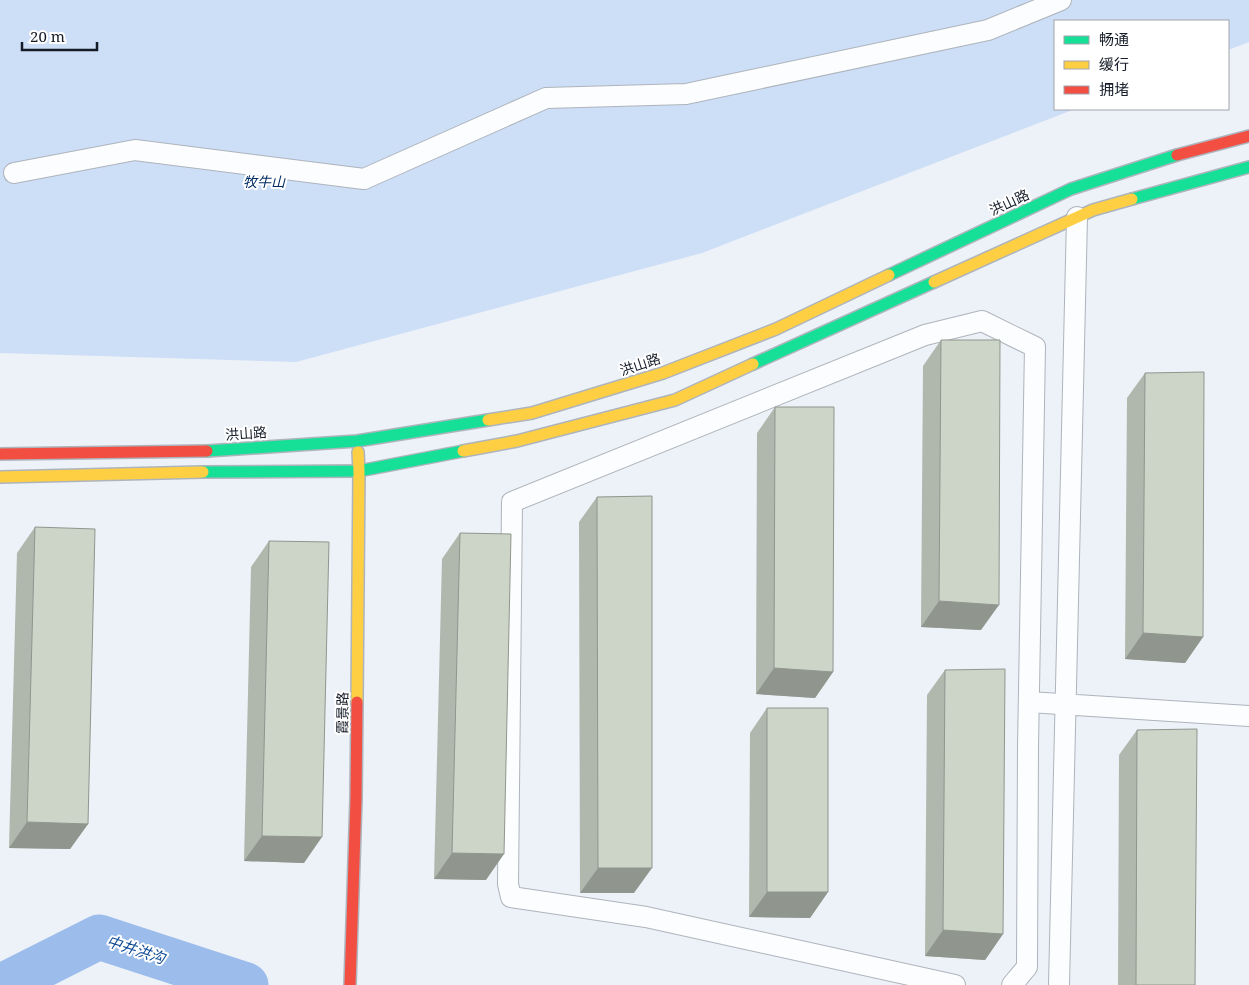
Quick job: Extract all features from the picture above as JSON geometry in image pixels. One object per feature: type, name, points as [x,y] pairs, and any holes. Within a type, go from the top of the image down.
[{"type":"main road","name":"洪山路","points":[[0,454],[207,451],[357,441],[532,414],[663,373],[776,330],[1071,189],[1194,150],[1249,136]]},
{"type":"main road","points":[[0,476],[359,470],[517,441],[675,400],[1093,210],[1249,167]]},
{"type":"main road","name":"霞景路","points":[[350,985],[356,799],[359,470],[357,441]]},
{"type":"street","points":[[14,173],[135,150],[364,179],[546,98],[686,94],[988,30],[1061,0]]},
{"type":"street","points":[[1059,985],[1077,217]]},
{"type":"street","points":[[955,985],[646,917],[511,897],[508,874],[512,502],[925,335],[982,321],[1035,347],[1027,967],[1012,985]]},
{"type":"street","points":[[1029,702],[1249,716]]},
{"type":"green space","name":"牧牛山","points":[[0,0],[1249,0],[1249,42],[1229,50],[1229,20],[1054,20],[1054,110],[1072,110],[702,253],[296,362],[0,353]]},
{"type":"building","points":[[941,340],[1000,340],[999,605],[939,601]]},
{"type":"building","points":[[1204,372],[1203,637],[1143,633],[1145,373]]},
{"type":"building","points":[[775,407],[834,407],[833,672],[774,668]]},
{"type":"building","points":[[652,496],[652,868],[598,868],[597,497]]},
{"type":"building","points":[[35,527],[95,529],[88,824],[27,822]]},
{"type":"building","points":[[460,533],[511,534],[504,854],[452,853]]},
{"type":"building","points":[[269,541],[329,542],[322,837],[262,836]]},
{"type":"building","points":[[1005,669],[1003,934],[943,930],[945,670]]},
{"type":"building","points":[[767,708],[828,708],[828,892],[767,892]]},
{"type":"building","points":[[1197,729],[1195,985],[1136,985],[1137,730]]},
{"type":"waterway","name":"中井洪沟","points":[[4,985],[99,937],[246,985]]},
{"type":"traffic: fast","points":[[889,275],[1071,189],[1177,155]]},
{"type":"traffic: fast","points":[[1132,199],[1249,167]]},
{"type":"traffic: fast","points":[[753,364],[934,282]]},
{"type":"traffic: fast","points":[[207,451],[357,441],[488,420]]},
{"type":"traffic: fast","points":[[203,472],[359,471],[463,451]]},
{"type":"traffic: slow","points":[[934,282],[1093,210],[1132,199]]},
{"type":"traffic: slow","points":[[488,420],[532,413],[663,373],[776,329],[889,275]]},
{"type":"traffic: slow","points":[[463,451],[517,441],[675,400],[753,364]]},
{"type":"traffic: slow","points":[[357,702],[358,452]]},
{"type":"traffic: slow","points":[[0,477],[203,472]]},
{"type":"traffic: jam","points":[[1177,155],[1249,136]]},
{"type":"traffic: jam","points":[[0,454],[207,451]]},
{"type":"traffic: jam","points":[[350,985],[357,702]]}]
